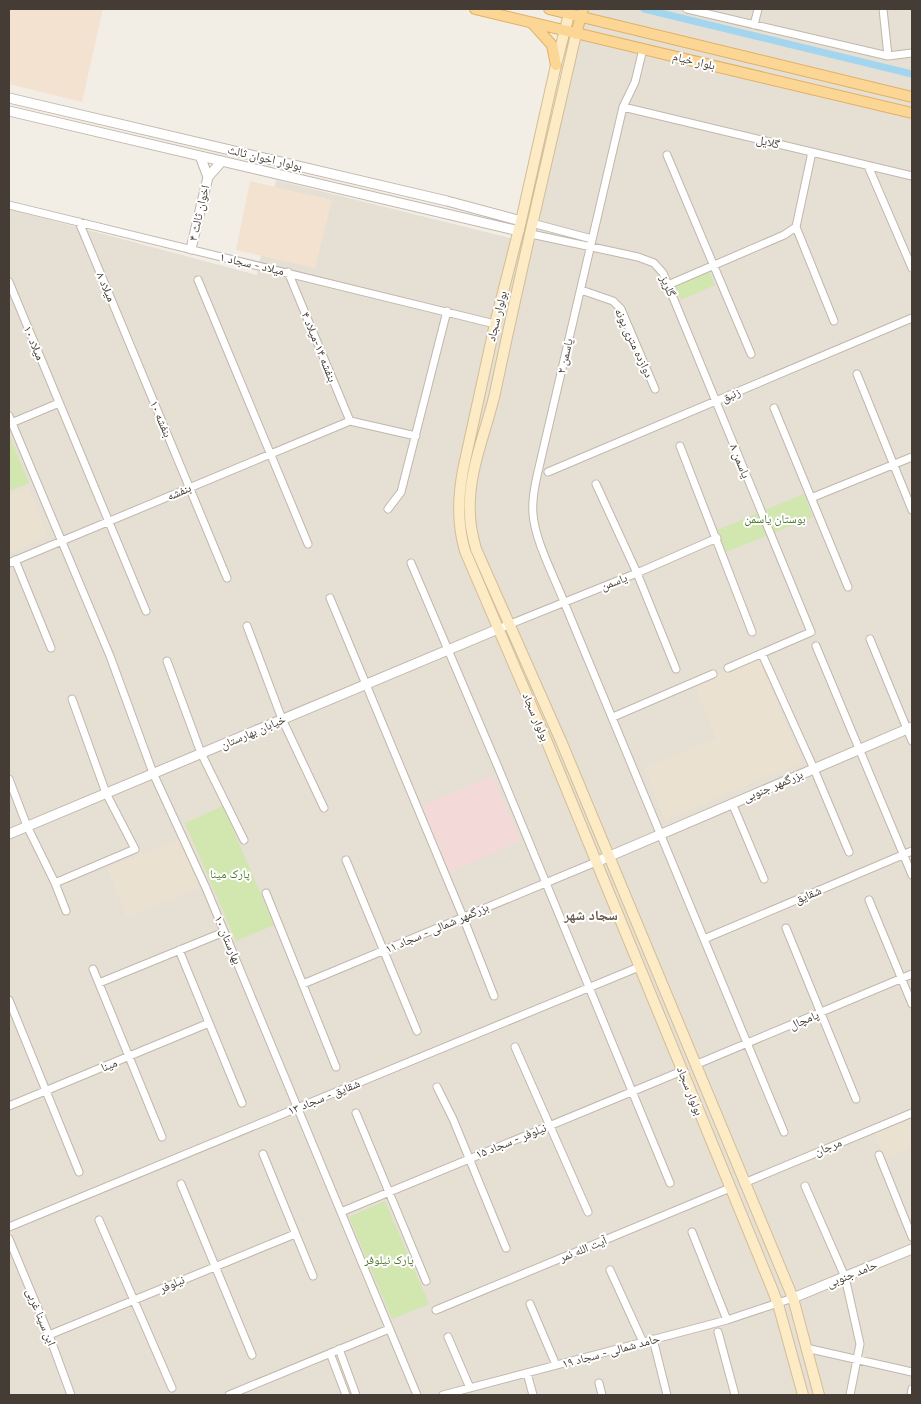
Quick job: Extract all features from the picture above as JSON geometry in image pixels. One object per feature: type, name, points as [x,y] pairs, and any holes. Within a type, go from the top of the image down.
[{"type":"main road","name":"بلوار خیام","points":[[475,9],[912,113]]},
{"type":"main road","name":"بلوار خیام","points":[[549,9],[582,13],[799,70],[912,96]]},
{"type":"main road","name":"بولوار سجاد","points":[[570,12],[495,324],[459,491],[458,514],[460,533],[465,551],[596,862],[778,1304],[803,1395]]},
{"type":"main road","points":[[576,34],[582,13]]},
{"type":"main road","points":[[531,22],[552,45],[556,65]]},
{"type":"main road","name":"بولوار سجاد","points":[[576,34],[470,493],[470,514],[476,549],[609,856],[793,1298],[819,1395]]},
{"type":"main road","points":[[795,85],[791,76],[794,71],[799,70]]},
{"type":"main road","points":[[520,226],[531,229]]},
{"type":"street","points":[[687,9],[888,56],[912,53]]},
{"type":"street","points":[[754,25],[758,9]]},
{"type":"street","points":[[883,9],[888,56]]},
{"type":"street","name":"یاسمن ۲","points":[[643,49],[635,82],[623,107],[533,496],[533,515],[536,532],[564,602],[784,1132]]},
{"type":"street","name":"بولوار اخوان ثالث","points":[[9,98],[447,201],[520,226]]},
{"type":"street","name":"گلایل","points":[[623,107],[912,176]]},
{"type":"street","points":[[9,111],[190,154],[520,226]]},
{"type":"street","points":[[190,154],[193,141]]},
{"type":"street","points":[[812,152],[796,227],[834,321]]},
{"type":"street","points":[[667,155],[751,354]]},
{"type":"street","name":"اخوان ثالث ۴","points":[[200,156],[208,177]]},
{"type":"street","name":"اخوان ثالث ۴","points":[[191,250],[208,177],[222,161]]},
{"type":"street","points":[[868,166],[912,268]]},
{"type":"street","name":"میلاد - سجاد ۱","points":[[9,205],[495,324]]},
{"type":"street","name":"میلاد ۸","points":[[79,222],[132,351]]},
{"type":"street","points":[[668,285],[784,235],[796,227]]},
{"type":"street","points":[[531,229],[592,239]]},
{"type":"street","name":"گلریز","points":[[531,229],[590,248],[638,257],[654,263],[663,273],[716,402]]},
{"type":"street","name":"بنفشه ۱۴-میلاد ۴","points":[[288,272],[350,421]]},
{"type":"street","points":[[198,280],[308,544]]},
{"type":"street","name":"میلاد ۱۰","points":[[9,282],[146,611]]},
{"type":"street","name":"دوازده متری پونه","points":[[581,290],[613,300],[620,309],[656,389]]},
{"type":"street","points":[[388,509],[401,492],[447,311]]},
{"type":"street","name":"زنبق","points":[[548,472],[912,318]]},
{"type":"street","name":"بنفشه ۱۰","points":[[132,351],[227,578]]},
{"type":"street","points":[[857,374],[912,510]]},
{"type":"street","name":"یاسمن ۸","points":[[716,402],[811,632],[762,654]]},
{"type":"street","points":[[10,421],[59,403]]},
{"type":"street","points":[[774,408],[848,587]]},
{"type":"street","name":"بهارستان ۱۰","points":[[10,421],[110,656],[153,774],[206,888],[417,1395]]},
{"type":"street","points":[[350,421],[416,436]]},
{"type":"street","name":"بنفشه","points":[[12,561],[350,421]]},
{"type":"street","points":[[680,446],[752,632]]},
{"type":"street","points":[[811,498],[912,456]]},
{"type":"street","points":[[596,484],[637,573],[676,670]]},
{"type":"street","name":"یاسمن","points":[[498,629],[637,573],[717,538]]},
{"type":"street","points":[[12,561],[51,648]]},
{"type":"street","points":[[410,563],[498,767],[670,1183]]},
{"type":"street","points":[[330,598],[494,996]]},
{"type":"street","points":[[247,626],[282,719],[324,808]]},
{"type":"street","name":"خیابان بهارستان","points":[[9,834],[498,629]]},
{"type":"street","points":[[870,639],[910,729],[912,742]]},
{"type":"street","points":[[816,646],[912,875]]},
{"type":"street","points":[[728,668],[762,654],[849,852]]},
{"type":"street","points":[[167,661],[202,753],[244,840]]},
{"type":"street","points":[[613,717],[713,674]]},
{"type":"street","points":[[55,883],[135,849],[106,793],[72,699]]},
{"type":"street","name":"بزرگمهر جنوبی","points":[[596,862],[910,729]]},
{"type":"street","points":[[9,779],[26,826],[55,883],[66,911]]},
{"type":"street","points":[[732,803],[764,879]]},
{"type":"street","name":"شقایق","points":[[704,939],[912,851]]},
{"type":"street","points":[[346,860],[417,1031]]},
{"type":"street","name":"بزرگمهر شمالی - سجاد ۱۱","points":[[303,984],[596,862]]},
{"type":"street","points":[[266,893],[336,1067]]},
{"type":"street","points":[[869,900],[912,1004]]},
{"type":"street","points":[[786,928],[856,1100]]},
{"type":"street","points":[[99,983],[224,932]]},
{"type":"street","points":[[179,950],[242,1103]]},
{"type":"street","name":"شقایق - سجاد ۱۳","points":[[9,1227],[639,967]]},
{"type":"street","points":[[93,969],[162,1137]]},
{"type":"street","name":"پامچال","points":[[695,1065],[912,974]]},
{"type":"street","points":[[9,1000],[79,1172]]},
{"type":"street","name":"مینا","points":[[9,1106],[209,1023]]},
{"type":"street","points":[[515,1047],[588,1212]]},
{"type":"street","name":"نیلوفر - سجاد ۱۵","points":[[341,1212],[682,1071]]},
{"type":"street","points":[[437,1087],[453,1119],[506,1248]]},
{"type":"street","points":[[356,1113],[426,1282]]},
{"type":"street","name":"مرجان","points":[[744,1183],[912,1114]]},
{"type":"street","points":[[263,1154],[313,1276]]},
{"type":"street","points":[[879,1155],[912,1237]]},
{"type":"street","points":[[181,1184],[252,1356]]},
{"type":"street","points":[[805,1186],[845,1277],[860,1344],[850,1395]]},
{"type":"street","name":"آیت الله نمر","points":[[436,1310],[730,1188]]},
{"type":"street","points":[[99,1220],[172,1388]]},
{"type":"street","points":[[692,1232],[728,1320]]},
{"type":"street","name":"نیلوفر","points":[[49,1335],[295,1234]]},
{"type":"street","name":"ابن سینا غربی","points":[[9,1239],[49,1335],[71,1395]]},
{"type":"street","name":"حامد جنوبی","points":[[793,1298],[912,1249]]},
{"type":"street","points":[[610,1270],[643,1342]]},
{"type":"street","name":"حامد شمالی - سجاد ۱۹","points":[[443,1395],[466,1391],[556,1365],[728,1320],[793,1298]]},
{"type":"street","points":[[530,1304],[556,1365]]},
{"type":"street","points":[[230,1395],[389,1329]]},
{"type":"street","points":[[718,1332],[734,1395]]},
{"type":"street","points":[[448,1337],[466,1391]]},
{"type":"street","points":[[652,1340],[667,1395]]},
{"type":"street","points":[[806,1348],[912,1372]]},
{"type":"street","points":[[339,1349],[356,1395]]},
{"type":"street","points":[[330,1353],[346,1395]]},
{"type":"street","points":[[528,1373],[534,1395]]},
{"type":"street","points":[[599,1383],[602,1395]]},
{"type":"street","points":[[911,1395],[912,1389]]},
{"type":"shaded area","points":[[9,9],[103,9],[82,102],[9,84]]},
{"type":"shaded area","points":[[586,9],[912,9],[912,1395],[9,1395],[9,209],[257,275],[276,180],[534,244]]},
{"type":"shaded area","points":[[250,181],[332,200],[315,268],[236,250]]},
{"type":"shaded area","points":[[28,487],[48,537],[9,553],[9,495]]},
{"type":"shaded area","points":[[758,658],[802,762],[665,820],[644,768],[716,738],[694,685]]},
{"type":"shaded area","points":[[493,777],[520,841],[450,872],[423,805]]},
{"type":"shaded area","points":[[180,839],[199,888],[127,917],[107,868]]},
{"type":"shaded area","points":[[912,1117],[912,1147],[885,1159],[874,1134]]},
{"type":"green space","points":[[708,269],[715,285],[681,300],[673,283]]},
{"type":"green space","points":[[9,435],[29,483],[9,491]]},
{"type":"green space","name":"بوستان یاسمن","points":[[804,494],[813,517],[726,552],[717,530]]},
{"type":"green space","name":"پارک مینا","points":[[223,806],[274,925],[236,941],[185,823]]},
{"type":"green space","name":"پارک نیلوفر","points":[[385,1201],[429,1304],[392,1319],[349,1217]]},
{"type":"waterway","points":[[644,9],[912,74]]},
{"type":"district","name":"سجاد شهر","points":[[591,915]]}]
